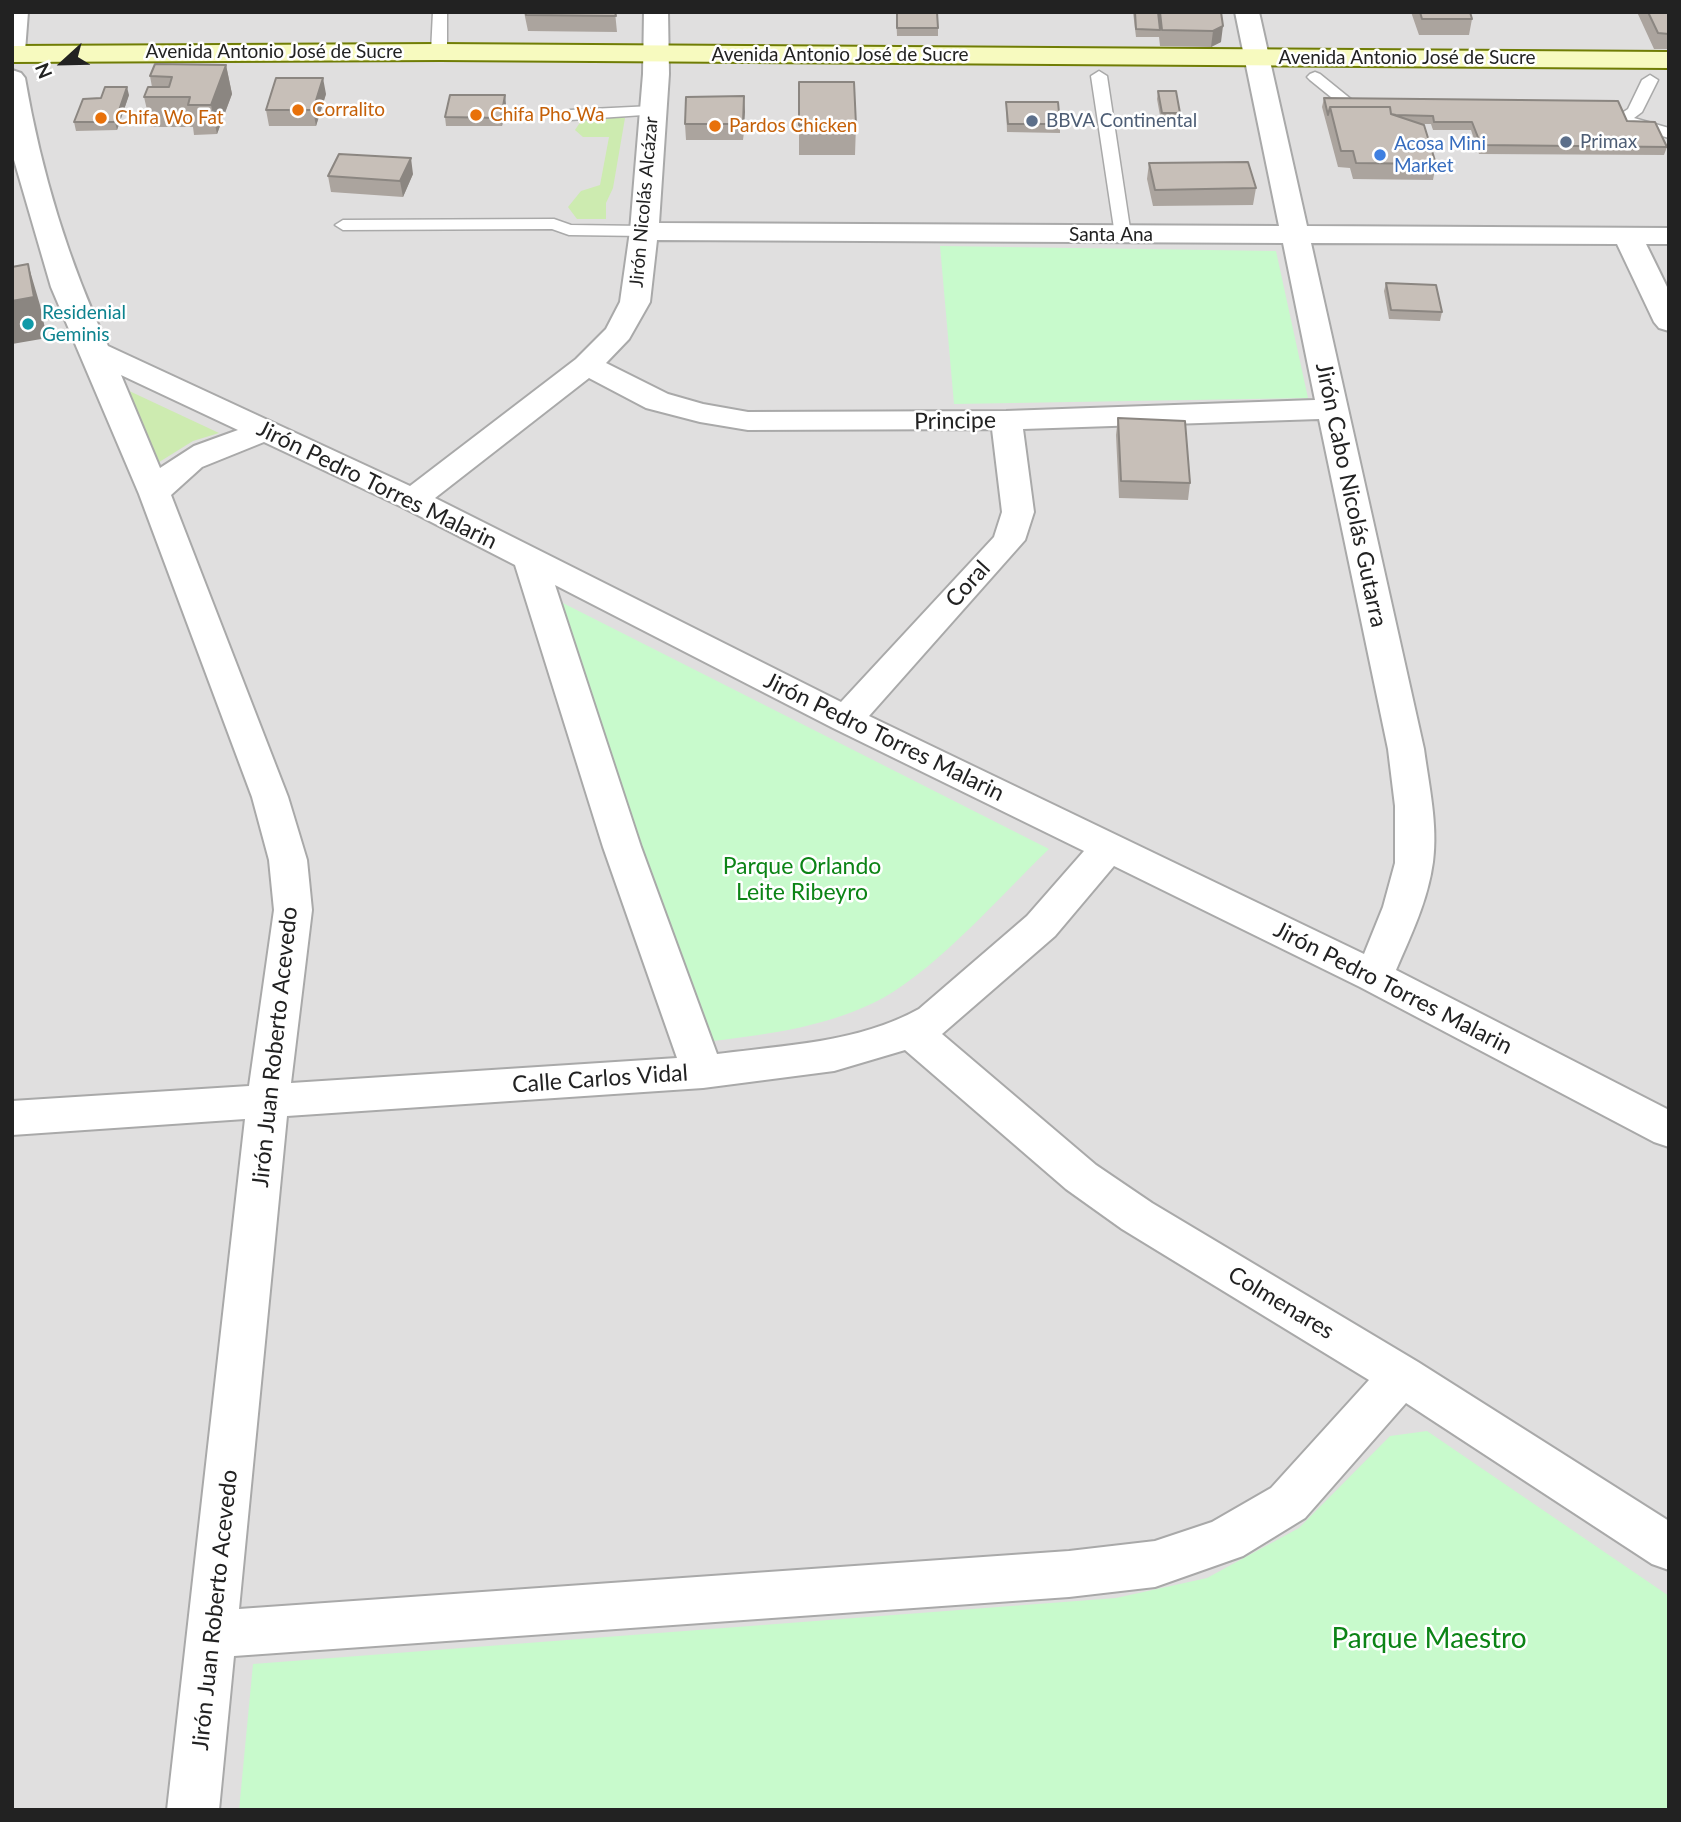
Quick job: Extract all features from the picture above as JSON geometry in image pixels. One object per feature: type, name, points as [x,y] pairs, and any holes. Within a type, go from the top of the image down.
[{"type":"main road","name":"Avenida Antonio José de Sucre","points":[[12,52],[439,52],[656,64],[1100,76],[1258,66],[1315,77],[1669,60]]},
{"type":"main road","name":"Avenida Antonio José de Sucre","points":[[12,70],[656,64],[1258,66],[1491,68],[1659,80]]},
{"type":"street","points":[[12,52],[16,12]]},
{"type":"street","name":"Jirón Nicolás Alcázar","points":[[413,500],[587,365],[618,333],[635,302],[644,231],[656,64],[656,12]]},
{"type":"street","name":"Jirón Cabo Nicolás Gutarra","points":[[1247,12],[1406,749],[1413,803],[1414,862],[1399,919],[1374,976]]},
{"type":"street","name":"Jirón Juan Roberto Acevedo","points":[[12,78],[22,140],[66,287],[155,494],[270,797],[288,860],[293,910],[268,1101],[193,1810]]},
{"type":"street","name":"Santa Ana","points":[[644,231],[1669,236]]},
{"type":"street","points":[[1628,237],[1669,322]]},
{"type":"street","name":"Jirón Pedro Torres Malarin","points":[[96,352],[413,500],[846,719],[1374,976],[1669,1130]]},
{"type":"street","name":"Principe","points":[[587,365],[657,401],[700,413],[748,421],[1006,420],[1334,410]]},
{"type":"street","name":"Coral","points":[[846,719],[1009,540],[1018,512],[1006,420]]},
{"type":"street","points":[[155,494],[165,478],[187,461],[267,431]]},
{"type":"street","points":[[530,561],[622,847],[703,1072]]},
{"type":"street","name":"Calle Carlos Vidal","points":[[12,1118],[703,1072],[834,1055],[912,1032],[933,1020],[1041,926],[1109,847]]},
{"type":"street","name":"Colmenares","points":[[912,1032],[1081,1177],[1137,1216],[1402,1376],[1586,1492],[1669,1548]]},
{"type":"street","points":[[213,1634],[1056,1575],[1155,1564],[1226,1540],[1288,1503],[1402,1376]]},
{"type":"lane","points":[[439,52],[440,12]]},
{"type":"lane","points":[[1100,76],[1123,235]]},
{"type":"lane","points":[[1315,77],[1352,107]]},
{"type":"lane","points":[[1659,80],[1634,112],[1621,119],[1669,134]]},
{"type":"lane","points":[[570,115],[652,111]]},
{"type":"lane","name":"Santa Ana","points":[[343,225],[554,224],[569,230],[644,231]]},
{"type":"shaded area","points":[[12,12],[1669,12],[1669,1810],[12,1810]]},
{"type":"green space","points":[[625,118],[613,188],[606,203],[606,219],[577,219],[568,207],[581,191],[600,185],[609,137],[583,137],[575,130],[581,121]]},
{"type":"green space","points":[[940,246],[1276,251],[1308,398],[954,404]]},
{"type":"green space","points":[[125,389],[219,433],[193,441],[156,464]]},
{"type":"green space","name":"Parque Orlando Leite Ribeyro","points":[[549,596],[1049,849],[948,949],[883,998],[843,1016],[822,1022],[779,1032],[713,1041]]},
{"type":"green space","name":"Parque Maestro","points":[[1427,1431],[1669,1596],[1669,1810],[239,1810],[253,1664],[1116,1598],[1207,1578],[1299,1528],[1390,1436]]},
{"type":"building","points":[[526,12],[615,12],[616,16],[526,15]]},
{"type":"building","points":[[897,12],[937,12],[938,28],[897,28]]},
{"type":"building","points":[[1135,12],[1158,12],[1160,30],[1136,29]]},
{"type":"building","points":[[1160,12],[1221,12],[1223,26],[1213,31],[1162,30]]},
{"type":"building","points":[[1420,12],[1470,12],[1472,19],[1422,19]]},
{"type":"building","points":[[1648,12],[1669,12],[1669,34],[1658,33]]},
{"type":"building","points":[[155,64],[226,65],[211,105],[188,105],[190,97],[144,97],[148,87],[169,87],[172,77],[150,76]]},
{"type":"building","points":[[276,78],[323,78],[313,110],[266,110]]},
{"type":"building","points":[[799,82],[854,82],[856,125],[799,125]]},
{"type":"building","name":"Chifa Wo Fat","points":[[105,87],[127,87],[115,122],[74,122],[83,99],[101,98]]},
{"type":"building","points":[[1158,91],[1176,91],[1180,113],[1162,113]]},
{"type":"building","points":[[450,95],[505,95],[501,118],[445,117]]},
{"type":"building","points":[[744,96],[743,124],[685,124],[686,97]]},
{"type":"building","name":"Primax","points":[[1324,98],[1618,101],[1627,121],[1655,122],[1667,147],[1481,145],[1472,122],[1434,122],[1433,116],[1391,114],[1390,107],[1330,107],[1328,115]]},
{"type":"building","points":[[1006,102],[1058,102],[1060,124],[1008,124]]},
{"type":"building","name":"Acosa Mini Market","points":[[1330,107],[1390,107],[1391,114],[1424,125],[1436,164],[1356,163],[1353,151],[1341,151]]},
{"type":"building","points":[[339,154],[411,158],[400,181],[328,176]]},
{"type":"building","points":[[1248,162],[1256,188],[1155,190],[1149,163]]},
{"type":"building","points":[[28,264],[34,297],[12,301],[12,267]]},
{"type":"building","points":[[1386,283],[1436,285],[1442,312],[1391,310]]},
{"type":"building","points":[[1118,418],[1185,421],[1190,483],[1121,481]]},
{"type":"place","name":"Corralito","points":[[298,110]]},
{"type":"place","name":"Chifa Pho Wa","points":[[476,115]]},
{"type":"place","name":"Chifa Wo Fat","points":[[101,118]]},
{"type":"place","name":"BBVA Continental","points":[[1032,121]]},
{"type":"place","name":"Pardos Chicken","points":[[715,126]]},
{"type":"place","name":"Primax","points":[[1566,142]]},
{"type":"place","name":"Acosa Mini Market","points":[[1380,155]]},
{"type":"place","name":"Residenial Geminis","points":[[28,324]]}]
